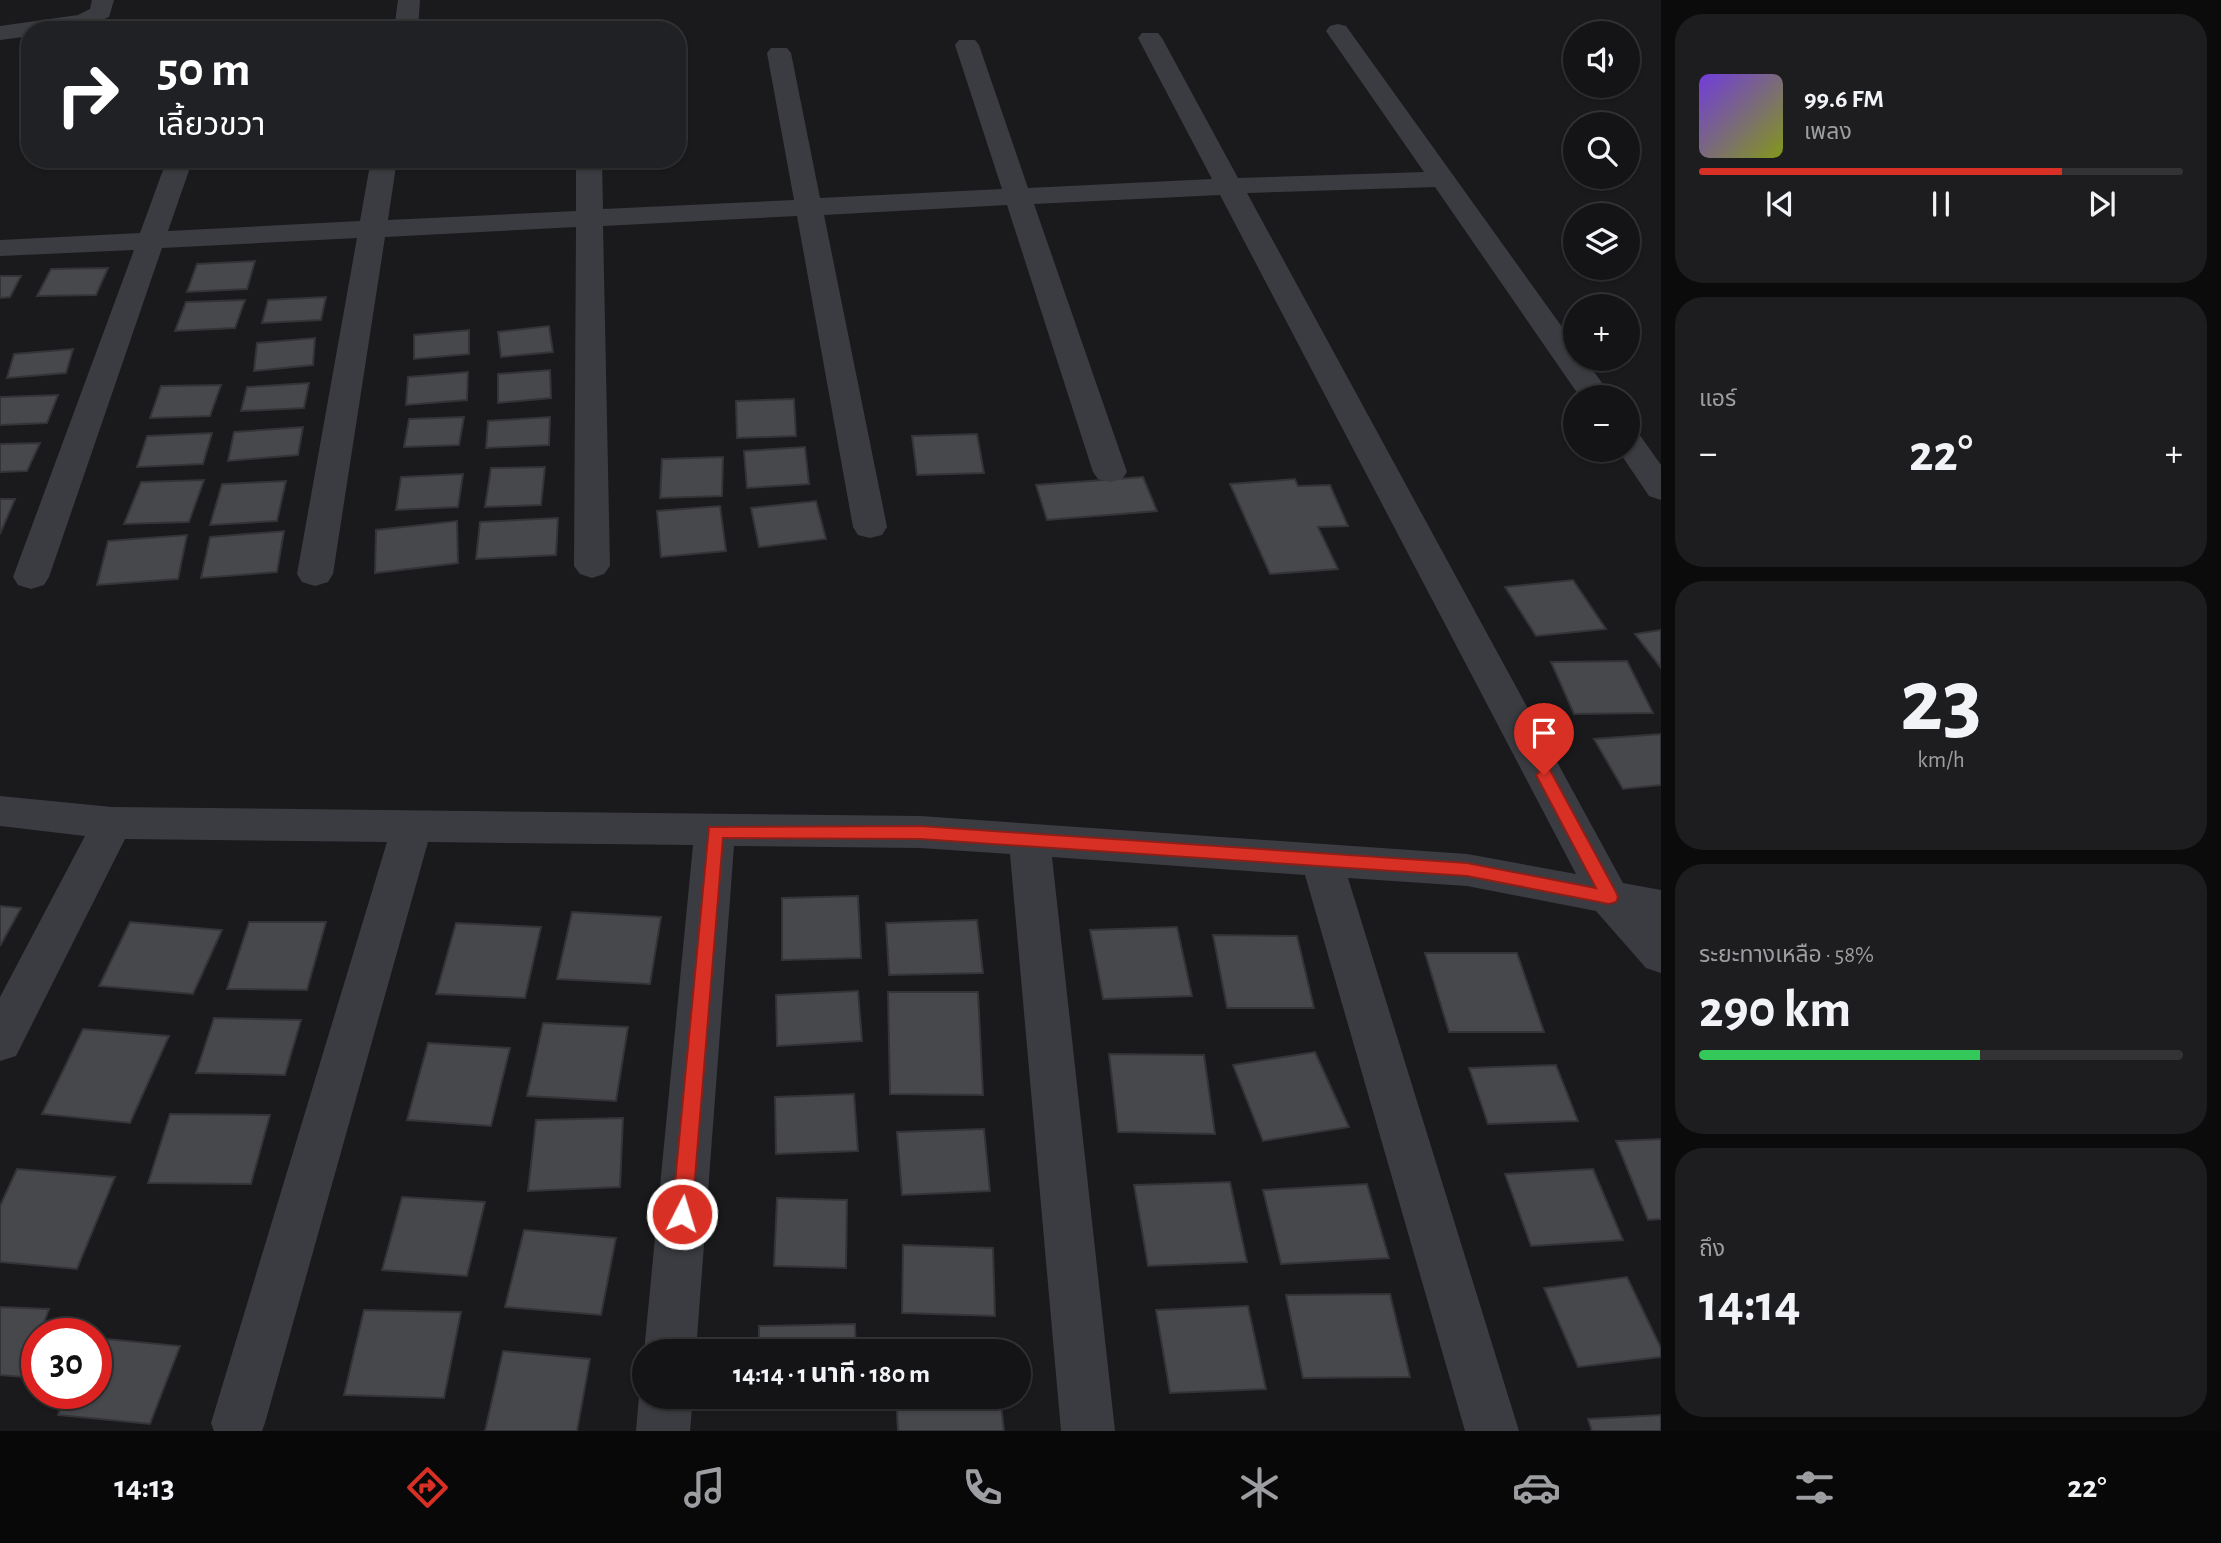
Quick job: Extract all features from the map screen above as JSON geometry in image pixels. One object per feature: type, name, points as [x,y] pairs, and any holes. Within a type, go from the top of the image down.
[{"type":"street","points":[[84,21],[102,12],[103,0]]},
{"type":"street","points":[[407,21],[409,0]]},
{"type":"street","points":[[0,33],[21,30]]},
{"type":"street","points":[[1338,31],[1588,385]]},
{"type":"street","points":[[1150,38],[1609,897],[1661,955]]},
{"type":"street","points":[[967,45],[1111,472]]},
{"type":"street","points":[[779,53],[870,527]]},
{"type":"street","points":[[31,577],[177,168]]},
{"type":"street","points":[[315,574],[383,168]]},
{"type":"street","points":[[589,168],[592,566]]},
{"type":"street","points":[[0,247],[1229,186],[1443,179]]},
{"type":"street","points":[[1640,458],[1661,489]]},
{"type":"street","points":[[0,811],[112,823],[920,832],[1467,870],[1661,907]]},
{"type":"street","points":[[0,1042],[112,823]]},
{"type":"street","points":[[238,1423],[412,828]]},
{"type":"street","points":[[671,1339],[715,831]]},
{"type":"street","points":[[1029,840],[1088,1431]]},
{"type":"street","points":[[1322,860],[1492,1431]]},
{"type":"street","points":[[663,1431],[665,1409]]},
{"type":"building","points":[[255,261],[247,289],[187,292],[197,264]]},
{"type":"building","points":[[108,268],[96,295],[37,296],[51,269]]},
{"type":"building","points":[[0,276],[21,276],[10,297],[0,298]]},
{"type":"building","points":[[326,297],[321,320],[262,323],[268,300]]},
{"type":"building","points":[[245,300],[235,328],[175,331],[186,302]]},
{"type":"building","points":[[549,326],[553,352],[501,357],[498,332]]},
{"type":"building","points":[[469,330],[469,354],[414,359],[414,335]]},
{"type":"building","points":[[315,338],[313,365],[254,371],[257,343]]},
{"type":"building","points":[[73,349],[66,373],[7,378],[14,354]]},
{"type":"building","points":[[550,370],[551,398],[498,403],[498,374]]},
{"type":"building","points":[[468,372],[467,400],[406,405],[408,377]]},
{"type":"building","points":[[309,383],[304,408],[241,411],[247,387]]},
{"type":"building","points":[[221,385],[210,416],[150,418],[161,386]]},
{"type":"building","points":[[58,395],[47,423],[0,425],[0,397]]},
{"type":"building","points":[[794,399],[796,436],[737,438],[736,401]]},
{"type":"building","points":[[464,417],[459,445],[404,447],[409,419]]},
{"type":"building","points":[[550,417],[549,445],[486,448],[488,421]]},
{"type":"building","points":[[303,427],[298,455],[228,461],[234,432]]},
{"type":"building","points":[[212,433],[203,464],[137,467],[147,436]]},
{"type":"building","points":[[977,434],[984,473],[917,475],[912,436]]},
{"type":"building","points":[[40,443],[27,471],[0,472],[0,444]]},
{"type":"building","points":[[805,447],[809,484],[747,488],[744,451]]},
{"type":"building","points":[[723,457],[722,496],[660,498],[662,459]]},
{"type":"building","points":[[545,467],[541,505],[485,507],[491,468]]},
{"type":"building","points":[[463,474],[458,507],[396,510],[401,477]]},
{"type":"building","points":[[1143,477],[1157,511],[1047,520],[1036,485]]},
{"type":"building","points":[[1295,479],[1298,486],[1330,485],[1348,526],[1318,527],[1338,569],[1270,574],[1230,484]]},
{"type":"building","points":[[204,480],[189,522],[124,524],[141,482]]},
{"type":"building","points":[[286,481],[277,521],[210,525],[222,484]]},
{"type":"building","points":[[0,499],[15,499],[0,534]]},
{"type":"building","points":[[816,501],[826,539],[759,547],[751,508]]},
{"type":"building","points":[[720,506],[726,551],[661,557],[657,511]]},
{"type":"building","points":[[558,518],[556,555],[476,559],[480,522]]},
{"type":"building","points":[[457,521],[458,563],[375,573],[376,530]]},
{"type":"building","points":[[284,531],[277,572],[201,578],[210,537]]},
{"type":"building","points":[[187,535],[178,579],[97,585],[108,541]]},
{"type":"building","points":[[1573,580],[1606,629],[1536,636],[1505,587]]},
{"type":"building","points":[[1661,630],[1661,668],[1635,634]]},
{"type":"building","points":[[1627,661],[1653,713],[1574,714],[1551,662]]},
{"type":"building","points":[[1661,734],[1661,785],[1623,789],[1594,739]]},
{"type":"building","points":[[858,896],[861,958],[782,960],[782,898]]},
{"type":"building","points":[[0,906],[21,908],[0,946]]},
{"type":"building","points":[[572,912],[661,917],[650,984],[557,979]]},
{"type":"building","points":[[977,920],[983,973],[889,975],[886,923]]},
{"type":"building","points":[[130,922],[222,930],[193,994],[99,986]]},
{"type":"building","points":[[249,922],[326,922],[307,990],[227,989]]},
{"type":"building","points":[[456,923],[541,927],[525,998],[436,994]]},
{"type":"building","points":[[1177,927],[1192,996],[1103,999],[1090,930]]},
{"type":"building","points":[[1213,935],[1297,936],[1314,1008],[1227,1008]]},
{"type":"building","points":[[1425,953],[1517,953],[1544,1032],[1449,1032]]},
{"type":"building","points":[[858,991],[862,1041],[777,1046],[776,995]]},
{"type":"building","points":[[888,992],[978,992],[983,1095],[890,1094]]},
{"type":"building","points":[[214,1018],[301,1020],[285,1075],[196,1073]]},
{"type":"building","points":[[543,1023],[628,1027],[616,1101],[527,1096]]},
{"type":"building","points":[[83,1029],[169,1036],[130,1123],[42,1114]]},
{"type":"building","points":[[428,1043],[510,1048],[491,1126],[407,1120]]},
{"type":"building","points":[[1315,1052],[1349,1127],[1263,1141],[1233,1065]]},
{"type":"building","points":[[1109,1054],[1204,1055],[1215,1134],[1118,1132]]},
{"type":"building","points":[[1556,1065],[1578,1121],[1488,1124],[1469,1068]]},
{"type":"building","points":[[854,1094],[858,1151],[776,1154],[775,1097]]},
{"type":"building","points":[[170,1114],[270,1115],[251,1184],[148,1183]]},
{"type":"building","points":[[623,1118],[620,1187],[528,1191],[536,1120]]},
{"type":"building","points":[[984,1129],[990,1191],[902,1195],[897,1132]]},
{"type":"building","points":[[1661,1139],[1661,1219],[1648,1220],[1616,1141]]},
{"type":"building","points":[[17,1169],[115,1177],[77,1269],[0,1262],[0,1206]]},
{"type":"building","points":[[1593,1169],[1623,1240],[1531,1246],[1505,1174]]},
{"type":"building","points":[[1230,1182],[1247,1262],[1148,1266],[1134,1185]]},
{"type":"building","points":[[1367,1184],[1389,1258],[1281,1264],[1263,1190]]},
{"type":"building","points":[[402,1197],[485,1202],[467,1276],[382,1270]]},
{"type":"building","points":[[777,1198],[847,1200],[846,1268],[774,1266]]},
{"type":"building","points":[[524,1230],[616,1238],[601,1315],[505,1307]]},
{"type":"building","points":[[903,1245],[993,1248],[995,1316],[902,1313]]},
{"type":"building","points":[[1627,1277],[1661,1348],[1661,1357],[1578,1367],[1544,1288]]},
{"type":"building","points":[[1390,1294],[1410,1377],[1303,1378],[1286,1295]]},
{"type":"building","points":[[1248,1306],[1266,1389],[1170,1393],[1156,1310]]},
{"type":"building","points":[[0,1307],[49,1309],[46,1318],[21,1318],[21,1377],[0,1375]]},
{"type":"building","points":[[364,1310],[461,1312],[444,1398],[344,1395]]},
{"type":"building","points":[[855,1324],[856,1339],[759,1339],[759,1326]]},
{"type":"building","points":[[112,1340],[180,1346],[150,1424],[58,1415],[60,1409],[112,1409]]},
{"type":"building","points":[[503,1351],[590,1359],[577,1431],[485,1431]]},
{"type":"building","points":[[897,1409],[1001,1409],[1004,1431],[898,1431]]},
{"type":"building","points":[[1661,1415],[1661,1431],[1592,1431],[1588,1419]]},
{"type":"route","points":[[682,1214],[715,831],[920,832],[1467,870],[1609,897],[1544,775]]}]
